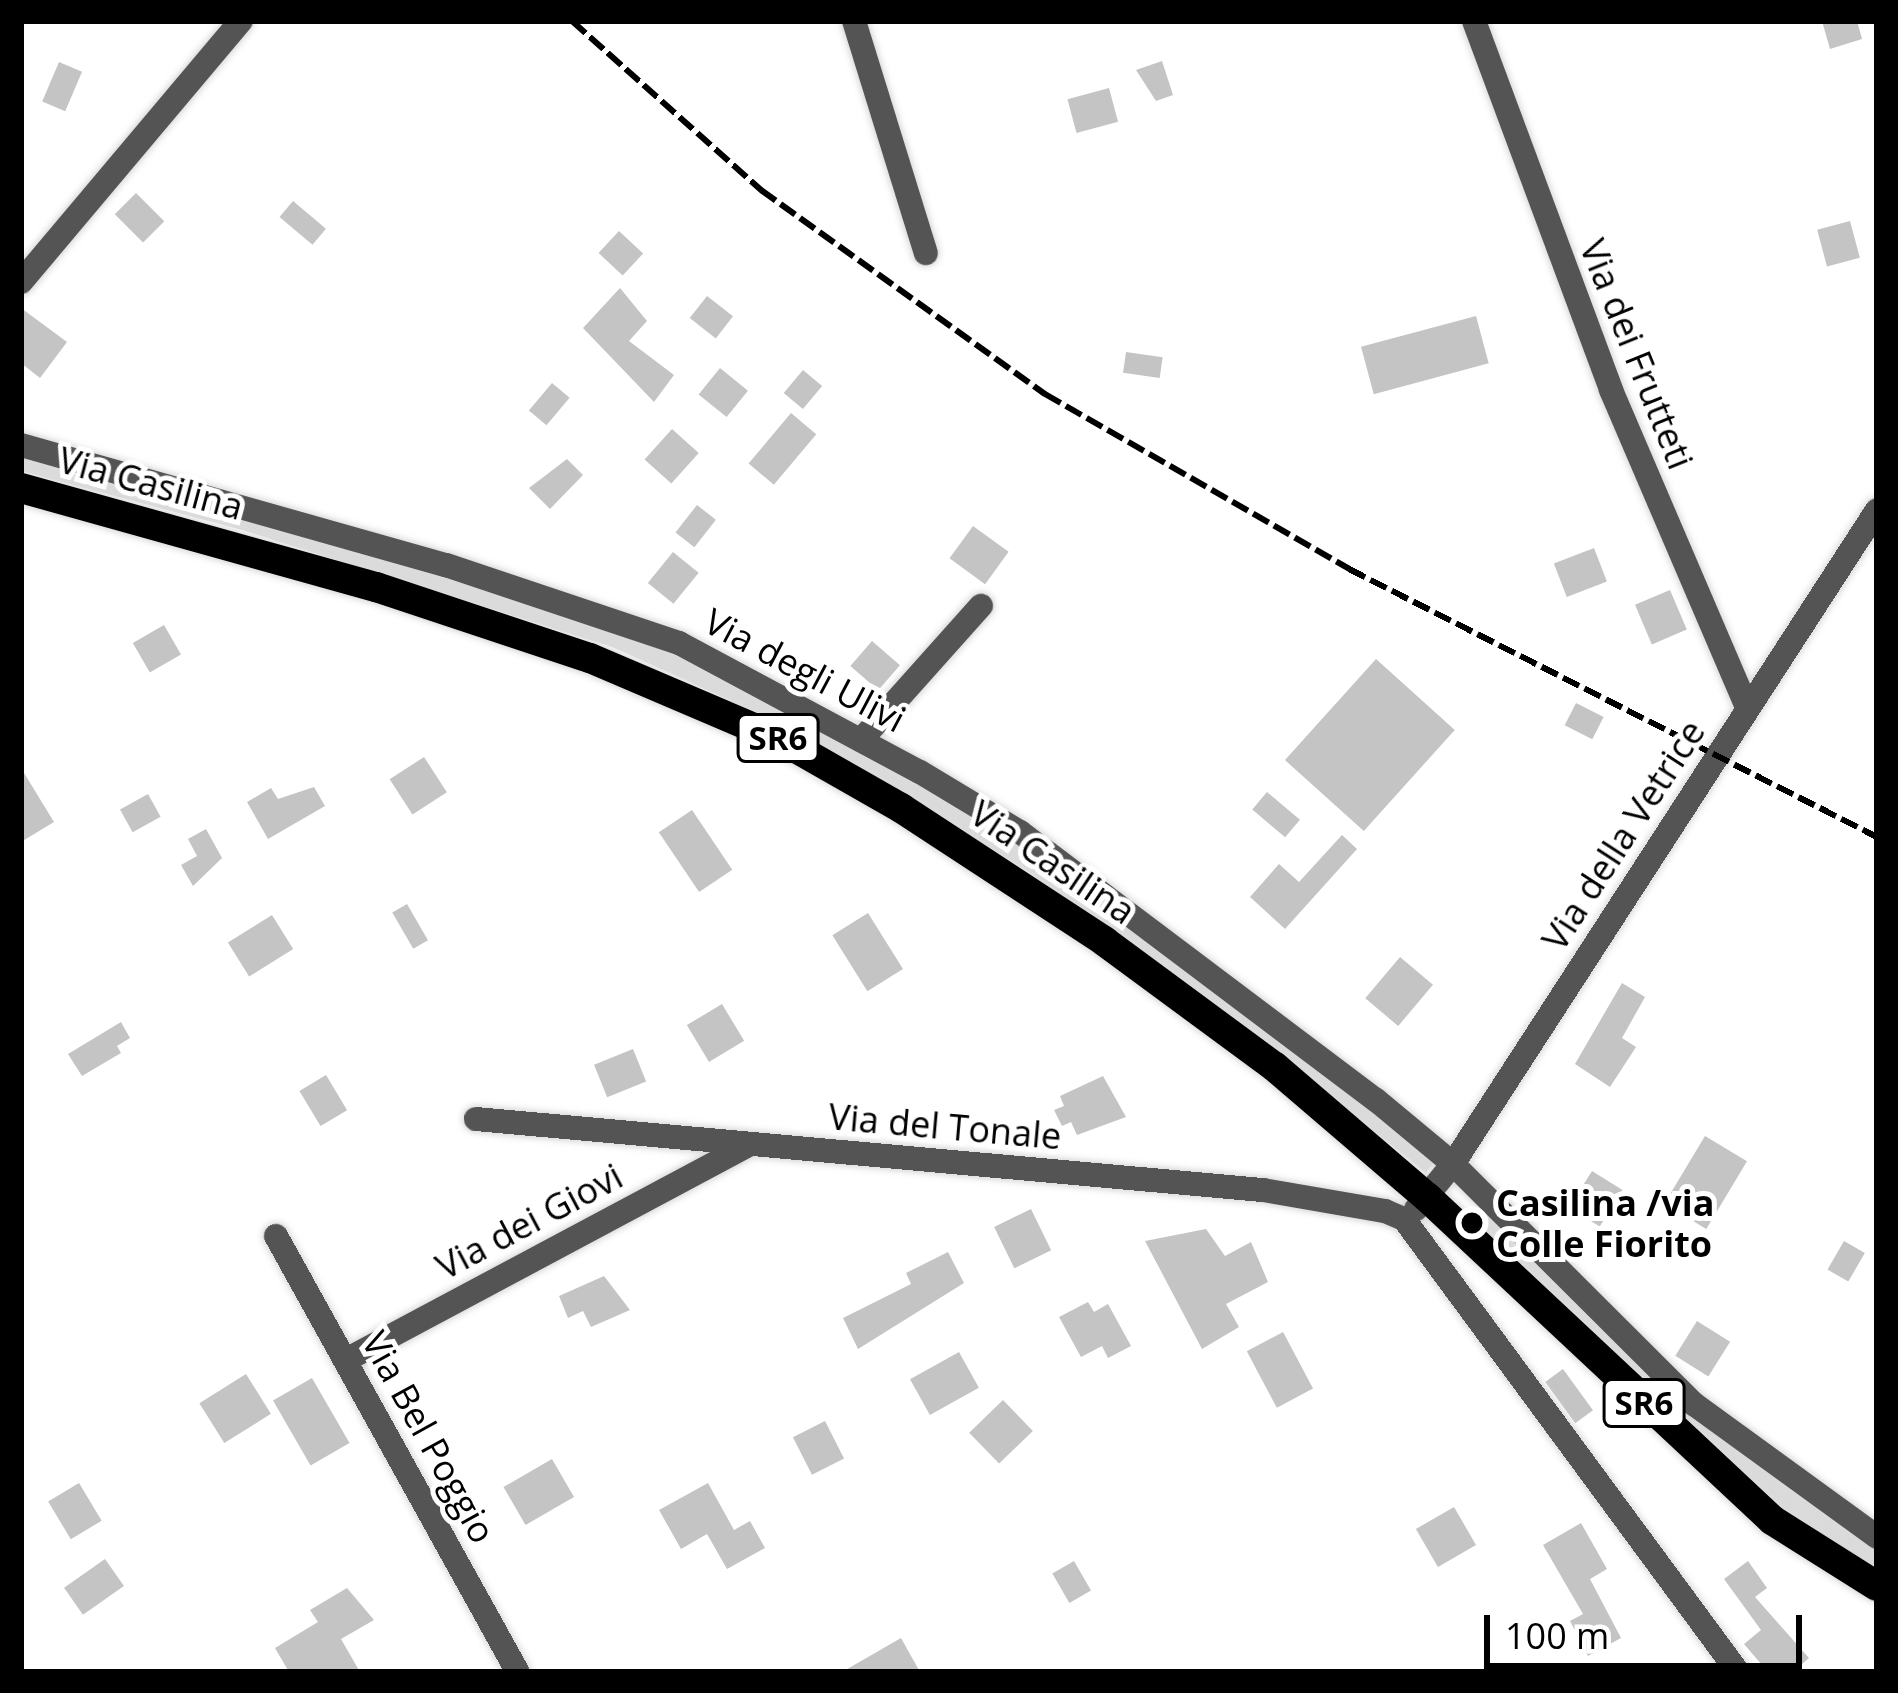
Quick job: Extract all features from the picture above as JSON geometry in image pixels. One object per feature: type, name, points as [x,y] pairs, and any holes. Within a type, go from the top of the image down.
[{"type":"main road","name":"Via Casilina","points":[[21,488],[376,587],[590,658],[780,739],[1104,941],[1275,1067],[1428,1198],[1741,1493],[1809,1547],[1877,1586]]},
{"type":"street","points":[[21,282],[241,21]]},
{"type":"street","points":[[854,21],[926,253]]},
{"type":"street","name":"Via dei Frutteti","points":[[1474,21],[1611,390],[1747,708]]},
{"type":"street","name":"Via degli Ulivi","points":[[21,446],[446,565],[657,635],[861,740],[1020,832],[1453,1164],[1694,1404],[1877,1537]]},
{"type":"street","name":"Via della Vetrice","points":[[1404,1220],[1453,1164],[1877,510]]},
{"type":"street","points":[[861,740],[981,606]]},
{"type":"street","name":"Via del Tonale","points":[[476,1120],[1287,1193],[1361,1203],[1404,1220]]},
{"type":"street","name":"Via dei Giovi","points":[[346,1360],[747,1145]]},
{"type":"street","points":[[1404,1220],[1738,1672]]},
{"type":"street","name":"Via Bel Poggio","points":[[276,1236],[518,1672]]},
{"type":"shaded area","points":[[21,449],[668,646],[981,814],[1436,1159],[1426,1173],[1232,1017],[1023,868],[754,711],[612,647],[242,530],[21,471]]},
{"type":"shaded area","points":[[1484,1209],[1693,1410],[1877,1544],[1877,1572],[1792,1517],[1474,1220]]},
{"type":"building","points":[[1822,21],[1857,21],[1862,39],[1830,49]]},
{"type":"building","points":[[1162,61],[1173,95],[1156,101],[1136,70]]},
{"type":"building","points":[[59,62],[82,72],[65,111],[42,102]]},
{"type":"building","points":[[1109,88],[1118,122],[1077,133],[1067,99]]},
{"type":"building","points":[[136,193],[164,221],[143,242],[115,214]]},
{"type":"building","points":[[293,201],[326,229],[312,245],[280,217]]},
{"type":"building","points":[[1850,221],[1860,258],[1827,267],[1817,230]]},
{"type":"building","points":[[619,231],[643,254],[623,275],[599,253]]},
{"type":"building","points":[[620,288],[647,321],[629,341],[674,375],[654,402],[583,328]]},
{"type":"building","points":[[707,296],[733,316],[716,338],[690,318]]},
{"type":"building","points":[[21,308],[67,342],[40,378],[21,363]]},
{"type":"building","points":[[1476,316],[1489,363],[1374,394],[1361,347]]},
{"type":"building","points":[[1126,352],[1163,357],[1160,378],[1123,373]]},
{"type":"building","points":[[720,368],[748,391],[727,417],[699,394]]},
{"type":"building","points":[[803,370],[822,386],[803,409],[784,393]]},
{"type":"building","points":[[552,383],[570,398],[546,425],[529,411]]},
{"type":"building","points":[[791,413],[816,434],[774,485],[749,464]]},
{"type":"building","points":[[672,429],[699,453],[671,484],[645,459]]},
{"type":"building","points":[[567,459],[583,475],[550,509],[529,488]]},
{"type":"building","points":[[697,505],[716,520],[694,547],[675,533]]},
{"type":"building","points":[[973,526],[1009,552],[985,584],[949,558]]},
{"type":"building","points":[[1594,548],[1607,582],[1567,597],[1554,563]]},
{"type":"building","points":[[673,552],[699,573],[673,604],[648,583]]},
{"type":"building","points":[[1670,590],[1687,630],[1652,644],[1635,605]]},
{"type":"building","points":[[164,625],[181,654],[150,672],[133,643]]},
{"type":"building","points":[[872,641],[900,665],[878,690],[850,666]]},
{"type":"building","points":[[1376,659],[1455,730],[1364,831],[1285,760]]},
{"type":"building","points":[[1576,703],[1604,717],[1592,739],[1565,725]]},
{"type":"building","points":[[424,757],[447,792],[412,815],[390,779]]},
{"type":"building","points":[[21,768],[54,822],[21,842]]},
{"type":"building","points":[[314,787],[325,806],[268,839],[247,802],[271,788],[278,799]]},
{"type":"building","points":[[1267,792],[1300,820],[1285,837],[1252,810]]},
{"type":"building","points":[[148,794],[161,817],[133,832],[120,810]]},
{"type":"building","points":[[692,810],[732,870],[699,892],[659,832]]},
{"type":"building","points":[[206,829],[222,858],[193,886],[181,865],[197,856],[188,839]]},
{"type":"building","points":[[1342,835],[1357,849],[1285,929],[1250,897],[1279,864],[1299,882]]},
{"type":"building","points":[[407,904],[428,940],[413,949],[392,913]]},
{"type":"building","points":[[868,913],[903,969],[867,991],[832,935]]},
{"type":"building","points":[[272,915],[293,949],[249,976],[228,943]]},
{"type":"building","points":[[1400,957],[1433,985],[1398,1026],[1365,998]]},
{"type":"building","points":[[1622,983],[1645,997],[1622,1038],[1636,1047],[1610,1087],[1575,1064]]},
{"type":"building","points":[[722,1004],[744,1041],[709,1062],[687,1025]]},
{"type":"building","points":[[121,1022],[130,1038],[117,1046],[121,1053],[82,1076],[68,1054]]},
{"type":"building","points":[[633,1049],[646,1081],[607,1097],[594,1065]]},
{"type":"building","points":[[326,1075],[347,1110],[321,1126],[299,1091]]},
{"type":"building","points":[[1103,1076],[1126,1117],[1077,1135],[1071,1122],[1062,1126],[1054,1110],[1064,1106],[1060,1096]]},
{"type":"building","points":[[1705,1136],[1747,1161],[1706,1229],[1664,1204]]},
{"type":"building","points":[[1592,1171],[1623,1190],[1600,1227],[1569,1207]]},
{"type":"building","points":[[1031,1209],[1051,1250],[1014,1268],[994,1227]]},
{"type":"building","points":[[1206,1229],[1225,1256],[1251,1242],[1268,1282],[1226,1304],[1239,1327],[1202,1349],[1145,1241]]},
{"type":"building","points":[[1844,1241],[1865,1253],[1848,1282],[1828,1270]]},
{"type":"building","points":[[948,1252],[964,1283],[858,1349],[843,1318],[911,1284],[906,1273]]},
{"type":"building","points":[[604,1276],[630,1310],[591,1327],[583,1311],[568,1318],[559,1296]]},
{"type":"building","points":[[1088,1302],[1094,1312],[1108,1304],[1131,1346],[1108,1358],[1102,1346],[1081,1357],[1059,1317]]},
{"type":"building","points":[[1697,1321],[1730,1342],[1708,1376],[1675,1356]]},
{"type":"building","points":[[1283,1332],[1313,1389],[1277,1408],[1247,1351]]},
{"type":"building","points":[[959,1352],[979,1388],[930,1415],[910,1379]]},
{"type":"building","points":[[1563,1369],[1593,1410],[1575,1423],[1545,1382]]},
{"type":"building","points":[[246,1374],[271,1414],[224,1443],[199,1403]]},
{"type":"building","points":[[312,1378],[350,1443],[311,1465],[273,1400]]},
{"type":"building","points":[[1003,1400],[1033,1431],[999,1464],[969,1433]]},
{"type":"building","points":[[825,1421],[844,1458],[812,1475],[793,1437]]},
{"type":"building","points":[[552,1459],[574,1497],[526,1525],[504,1487]]},
{"type":"building","points":[[79,1483],[102,1521],[71,1539],[48,1502]]},
{"type":"building","points":[[708,1483],[734,1530],[750,1521],[765,1548],[727,1569],[707,1534],[681,1549],[659,1510]]},
{"type":"building","points":[[1454,1507],[1476,1545],[1438,1567],[1416,1529]]},
{"type":"building","points":[[1581,1523],[1607,1569],[1590,1579],[1621,1638],[1588,1656],[1570,1621],[1583,1614],[1543,1545]]},
{"type":"building","points":[[105,1559],[124,1586],[83,1615],[64,1588]]},
{"type":"building","points":[[1074,1561],[1091,1590],[1069,1603],[1052,1574]]},
{"type":"building","points":[[1748,1561],[1767,1588],[1755,1597],[1809,1658],[1793,1672],[1768,1672],[1744,1644],[1761,1630],[1724,1579]]},
{"type":"building","points":[[347,1588],[374,1620],[341,1639],[360,1672],[289,1672],[275,1648],[318,1622],[310,1610]]},
{"type":"building","points":[[901,1638],[920,1672],[842,1672]]},
{"type":"railway","points":[[572,21],[761,190],[1045,394],[1349,569],[1877,837]]},
{"type":"place","name":"Casilina /via Colle Fiorito","points":[[1472,1223]]}]
